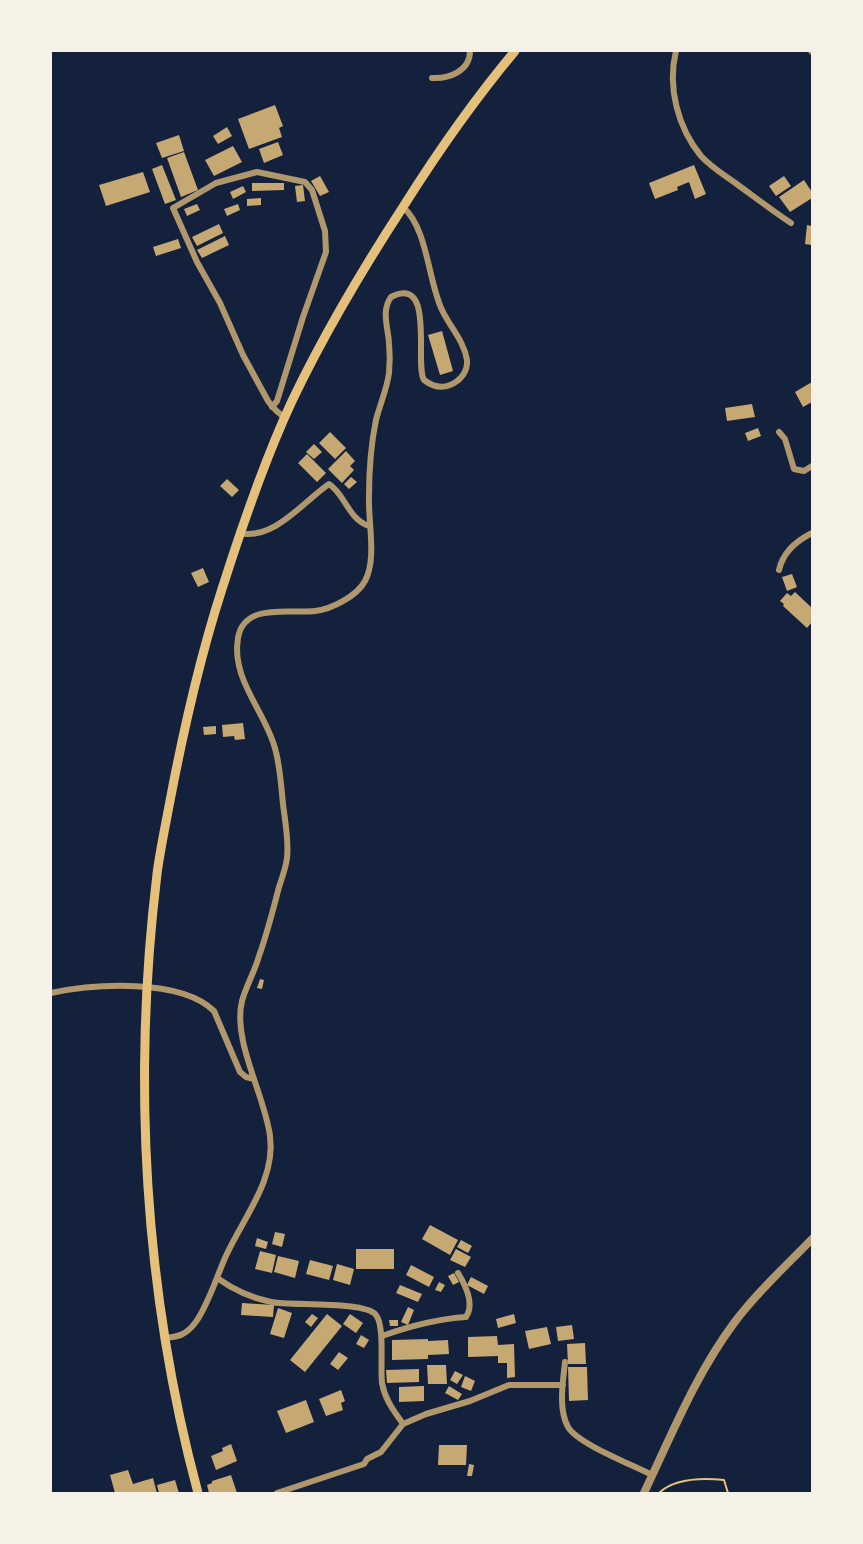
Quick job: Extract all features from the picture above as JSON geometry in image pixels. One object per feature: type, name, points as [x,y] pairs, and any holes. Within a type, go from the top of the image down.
[{"type":"main road","points":[[198,1493],[182,1436],[164,1338],[150,1223],[144,1107],[148,986],[157,872],[182,739],[202,652],[239,533],[285,417],[356,279],[430,165],[515,51]]},
{"type":"street","points":[[432,78],[444,78],[459,72],[470,60],[470,51]]},
{"type":"street","points":[[676,51],[673,92],[676,107],[702,158],[791,223]]},
{"type":"street","points":[[272,407],[277,401],[303,316],[326,252],[326,237],[321,214],[309,185],[292,178],[257,172],[216,183],[173,208],[243,355],[272,407],[285,417]]},
{"type":"street","points":[[164,1338],[181,1336],[196,1322],[226,1255],[265,1181],[270,1156],[271,1136],[243,1036],[241,1017],[242,1001],[259,957],[287,858],[284,805],[276,747],[260,710],[244,682],[240,668],[238,636],[241,627],[261,613],[283,610],[314,611],[328,608],[355,593],[365,582],[370,568],[369,494],[372,440],[376,418],[389,377],[390,344],[385,310],[391,297],[405,294],[412,297],[419,310],[422,331],[420,369],[424,380],[434,386],[446,387],[460,380],[467,367],[463,348],[438,301],[418,232],[403,207]]},
{"type":"street","points":[[779,432],[785,439],[794,469],[804,471],[812,466]]},
{"type":"street","points":[[239,533],[251,534],[279,524],[329,484],[356,518],[369,526]]},
{"type":"street","points":[[779,570],[784,555],[803,537],[812,533]]},
{"type":"street","points":[[51,993],[85,986],[148,986],[185,995],[207,1004],[214,1011],[240,1072],[254,1079]]},
{"type":"street","points":[[644,1493],[701,1374],[734,1323],[812,1239]]},
{"type":"street","points":[[382,1336],[440,1319],[466,1317],[471,1310],[471,1305],[463,1281],[458,1274]]},
{"type":"street","points":[[217,1278],[239,1293],[271,1302],[351,1306],[373,1313],[377,1317],[382,1336],[380,1344],[382,1384],[387,1401],[403,1424]]},
{"type":"street","points":[[565,1362],[563,1404],[566,1421],[574,1434],[584,1442],[652,1475]]},
{"type":"street","points":[[278,1493],[364,1464],[367,1459],[381,1452],[403,1424],[426,1414],[470,1401],[509,1385],[563,1385]]},
{"type":"path","points":[[659,1493],[666,1487],[679,1482],[714,1479],[724,1480],[728,1493]]},
{"type":"building","points":[[275,105],[283,126],[279,128],[282,137],[249,149],[238,119]]},
{"type":"building","points":[[227,127],[232,136],[218,144],[213,136]]},
{"type":"building","points":[[179,135],[184,151],[162,158],[156,143]]},
{"type":"building","points":[[278,142],[283,155],[264,163],[259,149]]},
{"type":"building","points":[[233,146],[242,162],[214,176],[205,160]]},
{"type":"building","points":[[184,152],[198,190],[181,197],[167,158]]},
{"type":"building","points":[[162,165],[176,200],[165,204],[152,169]]},
{"type":"building","points":[[694,165],[706,194],[695,199],[689,182],[677,187],[678,190],[655,199],[649,183]]},
{"type":"building","points":[[143,172],[150,192],[106,206],[99,185]]},
{"type":"building","points":[[320,176],[329,192],[320,196],[311,181]]},
{"type":"building","points":[[784,176],[791,186],[776,196],[769,186]]},
{"type":"building","points":[[804,180],[812,192],[812,198],[790,212],[779,197]]},
{"type":"building","points":[[252,183],[284,183],[284,190],[252,191]]},
{"type":"building","points":[[303,185],[305,201],[297,202],[295,186]]},
{"type":"building","points":[[243,186],[246,192],[233,199],[230,192]]},
{"type":"building","points":[[261,198],[261,205],[247,206],[247,199]]},
{"type":"building","points":[[197,204],[200,210],[187,216],[184,209]]},
{"type":"building","points":[[238,204],[240,210],[227,216],[224,209]]},
{"type":"building","points":[[219,224],[223,233],[197,246],[192,237]]},
{"type":"building","points":[[807,225],[812,226],[812,245],[805,244]]},
{"type":"building","points":[[225,236],[229,245],[202,258],[197,250]]},
{"type":"building","points":[[178,239],[181,248],[156,256],[153,247]]},
{"type":"building","points":[[442,331],[453,371],[440,375],[428,335]]},
{"type":"building","points":[[812,382],[812,402],[803,407],[795,392]]},
{"type":"building","points":[[752,404],[755,417],[727,421],[725,408]]},
{"type":"building","points":[[758,428],[761,436],[748,441],[745,433]]},
{"type":"building","points":[[330,432],[346,448],[335,459],[319,443]]},
{"type":"building","points":[[314,444],[322,452],[314,459],[306,452]]},
{"type":"building","points":[[346,451],[355,461],[350,466],[354,470],[342,483],[328,469]]},
{"type":"building","points":[[307,454],[326,473],[317,482],[298,463]]},
{"type":"building","points":[[351,477],[357,482],[349,489],[344,484]]},
{"type":"building","points":[[227,479],[239,490],[232,497],[220,486]]},
{"type":"building","points":[[203,568],[209,582],[198,587],[191,573]]},
{"type":"building","points":[[792,574],[797,587],[787,591],[782,577]]},
{"type":"building","points":[[795,592],[812,608],[812,622],[807,628],[780,601],[787,593],[791,596]]},
{"type":"building","points":[[243,723],[245,739],[235,740],[234,736],[223,737],[222,725]]},
{"type":"building","points":[[216,726],[216,734],[204,735],[203,727]]},
{"type":"building","points":[[260,979],[264,980],[262,989],[257,988]]},
{"type":"building","points":[[430,1225],[458,1240],[450,1255],[422,1239]]},
{"type":"building","points":[[275,1232],[285,1234],[282,1247],[272,1244]]},
{"type":"building","points":[[257,1238],[268,1242],[266,1249],[255,1246]]},
{"type":"building","points":[[461,1240],[472,1246],[468,1253],[457,1247]]},
{"type":"building","points":[[356,1249],[394,1249],[394,1269],[356,1269]]},
{"type":"building","points":[[456,1249],[471,1257],[465,1267],[450,1260]]},
{"type":"building","points":[[260,1251],[276,1255],[272,1273],[255,1269]]},
{"type":"building","points":[[278,1256],[299,1261],[295,1278],[274,1272]]},
{"type":"building","points":[[310,1260],[333,1266],[329,1280],[306,1274]]},
{"type":"building","points":[[337,1264],[354,1269],[350,1285],[333,1280]]},
{"type":"building","points":[[411,1265],[434,1277],[429,1287],[406,1275]]},
{"type":"building","points":[[454,1273],[459,1282],[453,1285],[448,1276]]},
{"type":"building","points":[[471,1277],[488,1286],[484,1294],[467,1285]]},
{"type":"building","points":[[439,1282],[445,1285],[441,1292],[435,1290]]},
{"type":"building","points":[[400,1285],[422,1294],[418,1302],[396,1293]]},
{"type":"building","points":[[242,1303],[274,1305],[273,1317],[241,1315]]},
{"type":"building","points":[[408,1307],[414,1310],[408,1325],[401,1322]]},
{"type":"building","points":[[278,1308],[292,1313],[284,1338],[270,1334]]},
{"type":"building","points":[[312,1314],[318,1318],[311,1327],[305,1322]]},
{"type":"building","points":[[327,1314],[342,1326],[305,1372],[290,1360]]},
{"type":"building","points":[[350,1314],[363,1323],[356,1333],[343,1324]]},
{"type":"building","points":[[514,1314],[516,1323],[498,1328],[496,1319]]},
{"type":"building","points":[[389,1320],[398,1320],[398,1326],[390,1326]]},
{"type":"building","points":[[572,1325],[574,1339],[558,1341],[556,1327]]},
{"type":"building","points":[[547,1327],[551,1344],[529,1349],[525,1331]]},
{"type":"building","points":[[361,1335],[369,1340],[364,1348],[356,1344]]},
{"type":"building","points":[[497,1336],[498,1345],[514,1344],[515,1377],[507,1378],[507,1363],[498,1363],[498,1356],[468,1357],[468,1337]]},
{"type":"building","points":[[428,1339],[428,1341],[448,1340],[449,1354],[428,1355],[428,1359],[392,1360],[392,1340]]},
{"type":"building","points":[[585,1343],[586,1364],[568,1364],[567,1344]]},
{"type":"building","points":[[339,1352],[348,1358],[338,1370],[330,1364]]},
{"type":"building","points":[[427,1365],[446,1365],[447,1384],[428,1384]]},
{"type":"building","points":[[568,1367],[587,1367],[588,1400],[569,1401]]},
{"type":"building","points":[[419,1369],[419,1382],[387,1383],[386,1370]]},
{"type":"building","points":[[455,1371],[463,1375],[457,1384],[450,1380]]},
{"type":"building","points":[[465,1376],[475,1381],[471,1391],[461,1387]]},
{"type":"building","points":[[424,1386],[424,1401],[399,1402],[399,1387]]},
{"type":"building","points":[[449,1386],[462,1394],[458,1400],[445,1393]]},
{"type":"building","points":[[341,1390],[345,1401],[341,1403],[343,1410],[326,1416],[319,1399]]},
{"type":"building","points":[[306,1400],[314,1422],[286,1433],[277,1411]]},
{"type":"building","points":[[231,1444],[237,1461],[216,1470],[211,1456],[223,1451],[222,1448]]},
{"type":"building","points":[[439,1445],[467,1445],[466,1465],[438,1465]]},
{"type":"building","points":[[469,1464],[474,1465],[472,1476],[467,1476]]},
{"type":"building","points":[[128,1470],[133,1484],[153,1478],[157,1493],[115,1493],[110,1475]]},
{"type":"building","points":[[231,1475],[237,1493],[209,1493],[207,1485]]},
{"type":"building","points":[[175,1480],[179,1493],[159,1493],[157,1485]]}]
